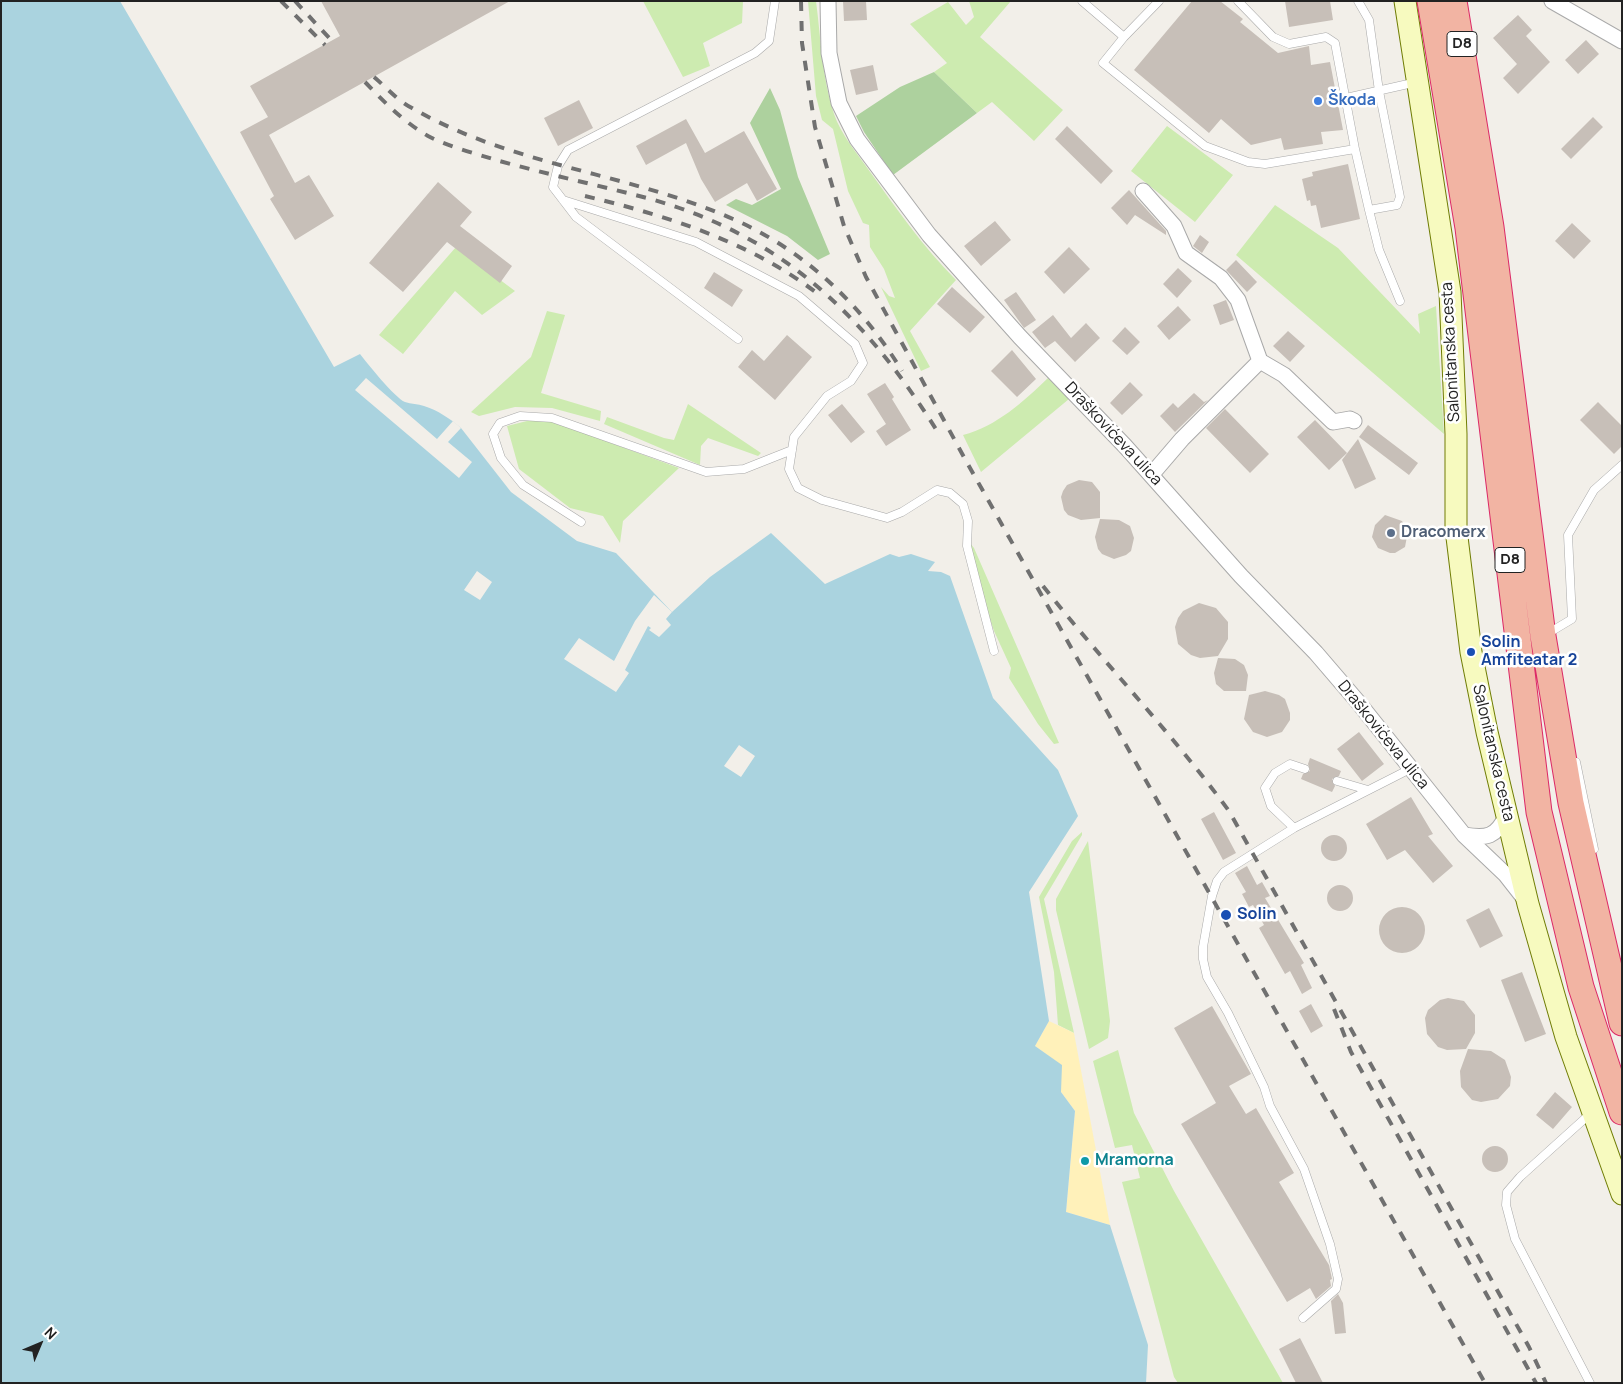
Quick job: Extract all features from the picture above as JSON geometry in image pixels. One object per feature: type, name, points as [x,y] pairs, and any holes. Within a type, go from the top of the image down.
[{"type":"highway","name":"D8","points":[[1430,1],[1468,228],[1539,812],[1581,987],[1622,1112]]},
{"type":"highway","name":"D8","points":[[1454,1],[1491,227],[1543,636],[1571,803],[1595,915],[1622,1023]]},
{"type":"main road","name":"Salonitanska cesta","points":[[1405,1],[1450,292],[1456,434],[1456,529],[1465,607],[1487,732],[1528,904],[1566,1037],[1622,1194]]},
{"type":"street","name":"Draškovićeva ulica","points":[[828,1],[829,53],[839,103],[857,139],[929,235],[1020,338],[1152,474],[1241,576],[1316,653],[1358,702],[1464,835],[1505,874],[1528,904]]},
{"type":"street","points":[[1552,1],[1622,41]]},
{"type":"street","points":[[1143,191],[1174,226],[1186,253],[1221,278],[1238,300],[1260,361],[1284,375],[1333,422],[1350,419],[1354,421]]},
{"type":"street","points":[[1152,474],[1182,439],[1260,361]]},
{"type":"street","points":[[1464,835],[1482,838],[1494,833],[1501,827],[1507,815]]},
{"type":"lane","points":[[738,339],[576,217],[553,186],[558,166],[568,150],[755,53],[769,41],[774,24],[776,1]]},
{"type":"lane","points":[[1082,1],[1124,37]]},
{"type":"lane","points":[[1159,1],[1124,37],[1103,64],[1204,146],[1248,162],[1265,164],[1355,149]]},
{"type":"lane","points":[[1238,1],[1273,37],[1289,44],[1326,37],[1335,43],[1355,149],[1379,250],[1400,301]]},
{"type":"lane","points":[[1358,1],[1369,20],[1379,91],[1400,197],[1397,205],[1369,210]]},
{"type":"lane","points":[[1346,98],[1418,82]]},
{"type":"lane","points":[[563,200],[696,242],[799,296],[855,344],[863,364],[851,381],[827,396],[794,437],[790,469],[798,488],[822,500],[886,518],[902,512],[937,490],[950,493],[963,504],[968,521],[967,546],[994,651]]},
{"type":"lane","points":[[581,522],[523,486],[501,458],[493,434],[500,423],[520,416],[552,418],[706,472],[744,469],[792,450]]},
{"type":"lane","points":[[1543,636],[1572,619],[1568,535],[1594,490],[1622,465]]},
{"type":"lane","points":[[1549,671],[1570,740]]},
{"type":"lane","points":[[1575,757],[1596,858]]},
{"type":"lane","points":[[1294,828],[1271,806],[1265,788],[1275,773],[1290,764],[1306,769]]},
{"type":"lane","points":[[1303,1318],[1336,1289],[1338,1279],[1330,1244],[1304,1169],[1270,1106],[1264,1087],[1228,1013],[1207,977],[1203,959],[1212,896],[1217,881],[1224,872],[1294,828],[1410,769]]},
{"type":"lane","points":[[1337,781],[1368,790]]},
{"type":"lane","points":[[1595,915],[1597,877]]},
{"type":"lane","points":[[1590,1383],[1516,1239],[1506,1205],[1507,1192],[1520,1177],[1592,1112]]},
{"type":"green space","points":[[643,1],[743,1],[742,23],[703,43],[710,66],[683,77]]},
{"type":"green space","points":[[808,1],[816,1],[827,86],[834,114],[841,129],[910,227],[956,280],[910,331],[930,367],[921,371],[881,287],[889,296],[895,298],[884,269],[870,247],[869,225],[863,223],[848,191],[833,129],[822,120],[816,96]]},
{"type":"green space","points":[[969,1],[1011,1],[980,37],[1063,110],[1034,141],[992,102],[977,113],[934,72],[947,63],[910,24],[948,2],[966,25],[974,17]]},
{"type":"green space","points":[[934,72],[977,113],[893,175],[864,132],[856,116],[900,87]]},
{"type":"green space","points":[[770,88],[780,110],[798,177],[830,254],[818,260],[787,236],[726,205],[736,199],[752,205],[781,189],[750,123]]},
{"type":"green space","points":[[1167,126],[1233,175],[1195,222],[1131,171]]},
{"type":"green space","points":[[1275,205],[1338,248],[1420,334],[1418,314],[1436,306],[1444,434],[1236,255]]},
{"type":"green space","points":[[456,247],[515,291],[482,315],[455,291],[403,354],[379,335]]},
{"type":"green space","points":[[547,311],[565,315],[541,393],[601,411],[600,421],[552,408],[515,407],[479,416],[471,412],[531,357]]},
{"type":"green space","points":[[1048,378],[1069,399],[981,472],[963,435],[987,426],[1009,412]]},
{"type":"green space","points":[[688,404],[761,453],[758,456],[708,438],[701,446],[700,465],[604,424],[607,417],[674,440]]},
{"type":"green space","points":[[527,421],[551,421],[679,468],[623,521],[620,543],[603,516],[570,508],[519,469],[507,426]]},
{"type":"green space","points":[[970,543],[974,548],[1059,743],[1054,744],[1038,724],[1009,678],[1011,668],[994,631],[981,593]]},
{"type":"green space","points":[[1082,832],[1044,899],[1074,1033],[1058,1025],[1054,972],[1039,897],[1072,841]]},
{"type":"green space","points":[[1088,841],[1110,1021],[1108,1038],[1089,1049],[1056,910],[1056,899]]},
{"type":"green space","points":[[1118,1050],[1134,1113],[1174,1191],[1283,1383],[1178,1383],[1174,1377],[1122,1182],[1140,1178],[1132,1145],[1115,1148],[1093,1061]]},
{"type":"sand","name":"Mramorna","points":[[1049,1021],[1074,1033],[1110,1225],[1066,1212],[1075,1111],[1061,1092],[1061,1065],[1035,1046]]},
{"type":"water","points":[[1,1],[120,1],[334,367],[360,354],[381,380],[400,399],[434,410],[461,428],[511,492],[577,541],[616,553],[672,612],[710,577],[771,533],[825,584],[890,554],[899,557],[911,554],[935,562],[928,571],[941,572],[950,576],[993,698],[1058,770],[1078,816],[1029,892],[1049,1021],[1035,1046],[1062,1065],[1061,1092],[1075,1111],[1066,1212],[1110,1225],[1148,1345],[1146,1383],[1,1383]]},
{"type":"pier","points":[[366,378],[437,439],[453,421],[461,428],[448,442],[472,462],[459,478],[355,390]]},
{"type":"pier","points":[[477,571],[492,582],[480,600],[464,590]]},
{"type":"pier","points":[[654,595],[672,612],[666,619],[671,625],[659,637],[649,630],[651,628],[648,626],[625,670],[629,673],[616,692],[564,659],[579,638],[614,661],[635,621]]},
{"type":"pier","points":[[739,745],[755,756],[741,777],[724,766]]},
{"type":"building","points":[[321,1],[510,1],[269,135],[295,183],[309,175],[334,216],[295,240],[270,199],[274,196],[240,132],[268,117],[250,86],[340,36]]},
{"type":"building","points":[[843,1],[866,1],[867,20],[844,21]]},
{"type":"building","points":[[1192,1],[1220,1],[1243,19],[1240,22],[1278,53],[1309,46],[1311,65],[1330,62],[1343,130],[1321,132],[1323,144],[1284,150],[1281,138],[1251,145],[1221,119],[1209,133],[1134,70]]},
{"type":"building","points":[[1285,1],[1330,1],[1333,20],[1289,27]]},
{"type":"building","points":[[1518,15],[1532,30],[1526,36],[1550,62],[1518,94],[1503,78],[1517,64],[1493,38]]},
{"type":"building","points":[[1586,40],[1599,54],[1578,74],[1565,60]]},
{"type":"building","points":[[873,65],[878,90],[856,95],[850,70]]},
{"type":"building","points":[[579,100],[593,128],[558,146],[544,118]]},
{"type":"building","points":[[1593,117],[1603,127],[1571,159],[1561,149]]},
{"type":"building","points":[[686,119],[705,153],[744,131],[777,189],[757,201],[747,183],[715,202],[701,179],[686,143],[646,165],[636,146]]},
{"type":"building","points":[[1067,126],[1113,171],[1101,184],[1055,139]]},
{"type":"building","points":[[1348,164],[1360,219],[1321,228],[1316,205],[1311,206],[1310,200],[1307,201],[1302,179],[1313,176],[1312,172]]},
{"type":"building","points":[[438,182],[472,212],[460,226],[512,266],[500,283],[447,242],[403,292],[369,263]]},
{"type":"building","points":[[1129,190],[1166,231],[1166,235],[1135,215],[1127,225],[1111,208]]},
{"type":"building","points":[[995,221],[1011,240],[981,266],[964,246]]},
{"type":"building","points":[[1572,223],[1591,241],[1574,259],[1555,241]]},
{"type":"building","points":[[1200,235],[1209,242],[1202,253],[1193,246]]},
{"type":"building","points":[[1069,247],[1090,269],[1064,294],[1044,272]]},
{"type":"building","points":[[1236,260],[1257,282],[1247,292],[1226,270]]},
{"type":"building","points":[[1178,268],[1192,281],[1177,298],[1163,284]]},
{"type":"building","points":[[714,272],[743,290],[732,307],[704,288]]},
{"type":"building","points":[[952,287],[985,317],[970,333],[937,304]]},
{"type":"building","points":[[1016,292],[1036,320],[1024,328],[1004,300]]},
{"type":"building","points":[[1226,300],[1234,320],[1220,325],[1213,305]]},
{"type":"building","points":[[1178,306],[1191,320],[1169,340],[1157,326]]},
{"type":"building","points":[[1053,315],[1071,338],[1086,323],[1100,338],[1075,362],[1055,341],[1045,348],[1032,332]]},
{"type":"building","points":[[1125,327],[1140,342],[1127,355],[1112,341]]},
{"type":"building","points":[[1288,331],[1305,346],[1290,362],[1273,346]]},
{"type":"building","points":[[787,335],[812,357],[775,400],[738,367],[752,350],[764,361]]},
{"type":"building","points":[[1012,350],[1036,379],[1017,397],[991,371]]},
{"type":"building","points":[[1130,382],[1143,395],[1122,415],[1110,403]]},
{"type":"building","points":[[885,383],[894,397],[892,399],[911,430],[886,446],[876,431],[886,424],[867,394]]},
{"type":"building","points":[[1194,393],[1204,402],[1208,400],[1175,432],[1160,416],[1173,403],[1178,408]]},
{"type":"building","points":[[1598,402],[1622,426],[1622,446],[1614,454],[1580,420]]},
{"type":"building","points":[[842,404],[865,432],[851,443],[828,415]]},
{"type":"building","points":[[1225,409],[1269,454],[1250,473],[1206,428]]},
{"type":"building","points":[[1315,420],[1347,453],[1329,470],[1297,437]]},
{"type":"building","points":[[1368,425],[1418,463],[1409,475],[1359,437]]},
{"type":"building","points":[[1358,439],[1376,479],[1355,489],[1342,460]]},
{"type":"building","points":[[1079,480],[1092,482],[1100,492],[1100,518],[1081,520],[1068,515],[1064,510],[1061,497],[1063,491],[1067,485]]},
{"type":"building","name":"Dracomerx","points":[[1385,515],[1402,521],[1408,531],[1405,547],[1395,553],[1378,548],[1372,537],[1375,525]]},
{"type":"building","points":[[1100,519],[1119,520],[1130,526],[1134,538],[1131,551],[1114,559],[1102,554],[1098,549],[1095,537]]},
{"type":"building","points":[[1199,603],[1216,608],[1228,622],[1228,639],[1218,656],[1200,658],[1191,655],[1178,644],[1175,627],[1178,618],[1183,611]]},
{"type":"building","points":[[1218,658],[1235,659],[1244,665],[1248,675],[1246,691],[1224,691],[1216,684],[1214,673]]},
{"type":"building","points":[[1265,691],[1285,699],[1290,713],[1290,720],[1282,732],[1267,737],[1253,732],[1244,719],[1249,695]]},
{"type":"building","points":[[1359,732],[1384,764],[1362,781],[1337,749]]},
{"type":"building","points":[[1310,758],[1341,771],[1339,776],[1332,779],[1335,786],[1332,792],[1301,779],[1303,774],[1310,771],[1308,764]]},
{"type":"building","points":[[1411,797],[1433,834],[1428,836],[1453,866],[1433,883],[1405,850],[1387,860],[1366,824]]},
{"type":"building","points":[[1214,812],[1236,853],[1223,860],[1201,819]]},
{"type":"building","points":[[1334,835],[1343,839],[1347,848],[1343,857],[1334,861],[1325,857],[1321,848],[1325,839]]},
{"type":"building","points":[[1247,866],[1257,885],[1262,882],[1270,896],[1265,898],[1304,963],[1301,965],[1312,988],[1302,994],[1290,971],[1285,974],[1259,928],[1264,925],[1253,905],[1249,907],[1242,894],[1246,892],[1235,873]]},
{"type":"building","points":[[1340,885],[1349,889],[1353,898],[1349,907],[1340,911],[1331,907],[1327,898],[1331,889]]},
{"type":"building","points":[[1402,907],[1415,911],[1421,917],[1425,930],[1421,943],[1415,949],[1402,953],[1389,949],[1383,943],[1379,930],[1383,917],[1389,911]]},
{"type":"building","points":[[1489,908],[1503,936],[1480,948],[1466,920]]},
{"type":"building","points":[[1522,972],[1546,1034],[1525,1042],[1501,980]]},
{"type":"building","points":[[1448,998],[1464,1001],[1475,1015],[1475,1033],[1466,1049],[1447,1050],[1438,1047],[1427,1034],[1425,1018],[1428,1010],[1440,1000]]},
{"type":"building","points":[[1311,1004],[1323,1026],[1311,1033],[1299,1011]]},
{"type":"building","points":[[1212,1006],[1251,1074],[1229,1086],[1246,1114],[1256,1108],[1294,1173],[1279,1182],[1329,1265],[1332,1279],[1330,1280],[1331,1286],[1316,1299],[1310,1288],[1287,1302],[1181,1124],[1216,1103],[1174,1028]]},
{"type":"building","points":[[1468,1049],[1491,1051],[1505,1060],[1511,1077],[1510,1086],[1498,1099],[1481,1102],[1472,1100],[1461,1087],[1460,1071]]},
{"type":"building","points":[[1555,1092],[1572,1107],[1553,1129],[1536,1115]]},
{"type":"building","points":[[1495,1146],[1504,1150],[1508,1159],[1504,1168],[1495,1172],[1486,1168],[1482,1159],[1486,1150]]},
{"type":"building","points":[[1338,1294],[1343,1303],[1346,1333],[1335,1334],[1331,1301]]},
{"type":"building","points":[[1300,1338],[1323,1383],[1296,1383],[1279,1349]]},
{"type":"railway","points":[[281,1],[325,45]]},
{"type":"railway","points":[[295,1],[332,41]]},
{"type":"railway","points":[[801,1],[802,43],[815,127],[844,226],[866,277],[965,459],[1485,1383]]},
{"type":"railway","points":[[374,77],[407,105],[450,128],[530,156],[693,203],[759,232],[807,263],[850,302],[869,324],[902,371]]},
{"type":"railway","points":[[365,82],[403,118],[436,140],[496,160],[647,198],[696,214],[740,234],[780,258],[817,286],[882,353],[939,434]]},
{"type":"railway","points":[[585,196],[646,212],[736,245],[765,259],[818,294]]},
{"type":"railway","points":[[1043,586],[1184,753],[1229,811],[1529,1347],[1546,1383]]},
{"type":"railway","points":[[1334,1009],[1351,1052],[1536,1383]]},
{"type":"place","name":"Škoda","points":[[1318,101]]},
{"type":"place","name":"Dracomerx","points":[[1391,533]]},
{"type":"place","name":"Solin Amfiteatar 2","points":[[1471,652]]},
{"type":"place","name":"Solin","points":[[1226,915]]},
{"type":"place","name":"Mramorna","points":[[1085,1161]]}]
